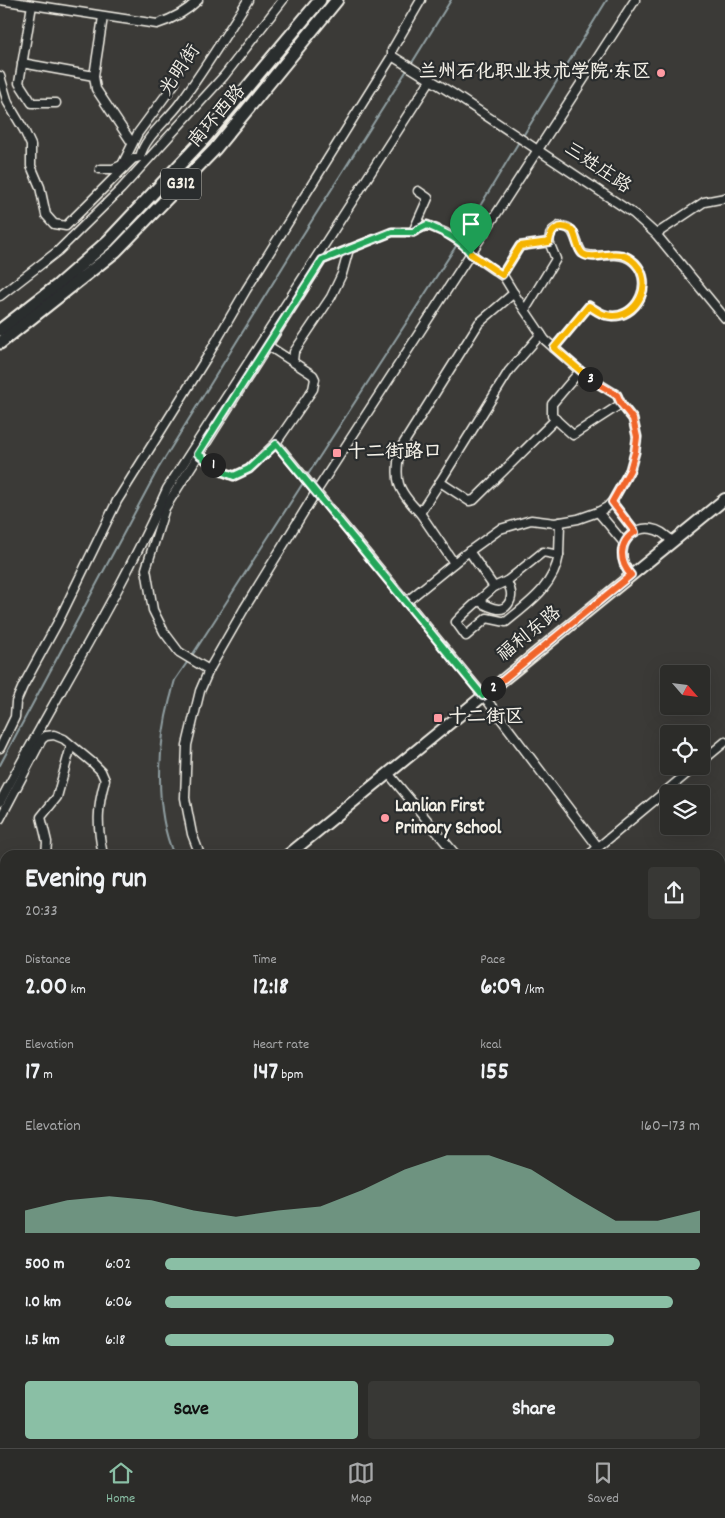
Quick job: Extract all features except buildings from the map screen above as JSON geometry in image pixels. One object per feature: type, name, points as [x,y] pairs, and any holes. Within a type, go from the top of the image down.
[{"type":"highway","name":"南环西路","points":[[0,330],[58,285],[108,241],[204,139],[320,0]]},
{"type":"highway","name":"南环西路","points":[[0,343],[116,251],[216,149],[337,0]]},
{"type":"main road","name":"福利东路","points":[[294,850],[725,499]]},
{"type":"street","name":"光明街","points":[[0,0],[157,24],[187,10],[198,0]]},
{"type":"street","name":"光明街","points":[[142,160],[142,150],[146,143],[180,104],[248,0]]},
{"type":"street","points":[[0,296],[58,251],[142,160],[224,76],[284,0]]},
{"type":"street","points":[[258,32],[288,0]]},
{"type":"street","points":[[0,748],[15,717],[16,702],[23,686],[62,614],[117,501],[207,357],[246,290],[394,57],[392,50],[421,0]]},
{"type":"street","points":[[198,850],[192,834],[185,798],[187,745],[200,691],[209,670],[314,490],[471,254],[634,0]]},
{"type":"street","points":[[32,5],[19,83],[32,103],[56,103]]},
{"type":"street","points":[[103,17],[94,76],[96,88],[132,143]]},
{"type":"street","name":"三姓庄路","points":[[394,57],[634,214],[656,234],[725,318]]},
{"type":"street","points":[[22,63],[94,76]]},
{"type":"street","points":[[0,76],[8,103],[31,145],[31,166],[40,187],[46,215],[57,225],[66,226],[123,166],[134,159],[142,160]]},
{"type":"street","points":[[0,802],[46,715],[110,604],[151,525],[167,488],[428,78]]},
{"type":"street","points":[[123,166],[132,143],[175,83]]},
{"type":"street","points":[[100,169],[113,169],[123,166]]},
{"type":"street","points":[[413,232],[428,198],[418,191]]},
{"type":"street","points":[[656,234],[704,202],[725,198]]},
{"type":"street","points":[[209,670],[179,652],[164,632],[153,610],[146,569],[165,508],[322,260],[392,232],[413,232],[427,225],[466,246],[471,254],[502,275],[541,334],[554,348],[580,371],[617,395],[621,404],[633,419],[637,437],[630,470],[612,502],[598,512],[578,519],[560,522],[530,520],[500,529],[469,551],[406,602]]},
{"type":"street","points":[[525,310],[556,259],[549,242],[553,230],[559,226],[568,228],[574,233],[578,248],[582,253],[593,256],[620,255],[631,260],[639,269],[644,280],[643,292],[638,303],[629,312],[618,316],[606,315],[589,306],[554,348]]},
{"type":"street","points":[[502,275],[520,246],[549,242]]},
{"type":"street","points":[[293,361],[294,352],[331,297],[342,274],[348,249]]},
{"type":"street","points":[[454,563],[420,514],[406,499],[399,486],[397,467],[400,449],[479,323],[514,293]]},
{"type":"street","points":[[420,514],[510,371],[541,334]]},
{"type":"street","points":[[198,454],[221,471],[234,476],[249,469],[276,444],[313,389],[315,379],[313,375],[267,345]]},
{"type":"street","points":[[580,371],[552,404],[552,416],[573,435],[621,404]]},
{"type":"street","points":[[440,482],[468,501],[474,500],[556,419]]},
{"type":"street","points":[[276,444],[483,696],[598,847]]},
{"type":"street","points":[[612,502],[635,532]]},
{"type":"street","points":[[598,512],[624,543]]},
{"type":"street","points":[[559,554],[543,552],[469,608],[456,622],[466,636],[487,618],[506,622],[548,584],[557,568],[559,554],[560,522]]},
{"type":"street","points":[[631,575],[625,568],[622,550],[624,543],[631,534],[649,528],[666,534],[672,542]]},
{"type":"street","points":[[469,551],[494,588]]},
{"type":"street","points":[[479,601],[499,609],[507,605],[512,591],[507,581]]},
{"type":"street","points":[[507,605],[515,615]]},
{"type":"street","points":[[0,819],[42,739],[46,736],[54,735],[64,740],[93,763],[101,771],[105,780],[98,813],[102,850]]},
{"type":"street","points":[[710,754],[725,742]]},
{"type":"street","points":[[46,850],[43,812],[57,797],[71,746]]},
{"type":"street","points":[[388,773],[452,850]]},
{"type":"street","points":[[595,850],[685,775]]},
{"type":"waterway","points":[[410,66],[451,0]]},
{"type":"waterway","points":[[523,136],[607,0]]},
{"type":"waterway","points":[[0,765],[158,469],[407,70]]},
{"type":"waterway","points":[[460,239],[520,140]]},
{"type":"waterway","points":[[307,476],[458,243]]},
{"type":"waterway","points":[[191,657],[305,480]]},
{"type":"waterway","points":[[172,850],[163,818],[160,777],[161,757],[166,717],[174,682],[188,661]]},
{"type":"place","name":"兰州石化职业技术学院·东区","points":[[661,73]]},
{"type":"place","name":"十二街路口","points":[[337,453]]},
{"type":"place","name":"十二街区","points":[[438,718]]},
{"type":"place","name":"Lanlian First Primary School","points":[[385,818]]},
{"type":"route","points":[[427,225],[446,233],[466,246],[471,254],[502,275],[520,246],[549,242],[553,230],[559,226],[564,226],[574,233],[578,248],[582,253],[587,256],[620,255],[631,260],[639,269],[644,280],[643,292],[638,303],[629,312],[618,316],[606,315],[589,306],[554,348],[586,376],[617,395],[621,404],[633,419],[637,437],[635,452],[630,470],[612,502],[635,532],[625,541],[622,550],[625,568],[631,575],[483,696],[276,444],[249,469],[234,476],[221,471],[198,454],[322,260],[392,232],[413,232],[427,225]]}]
